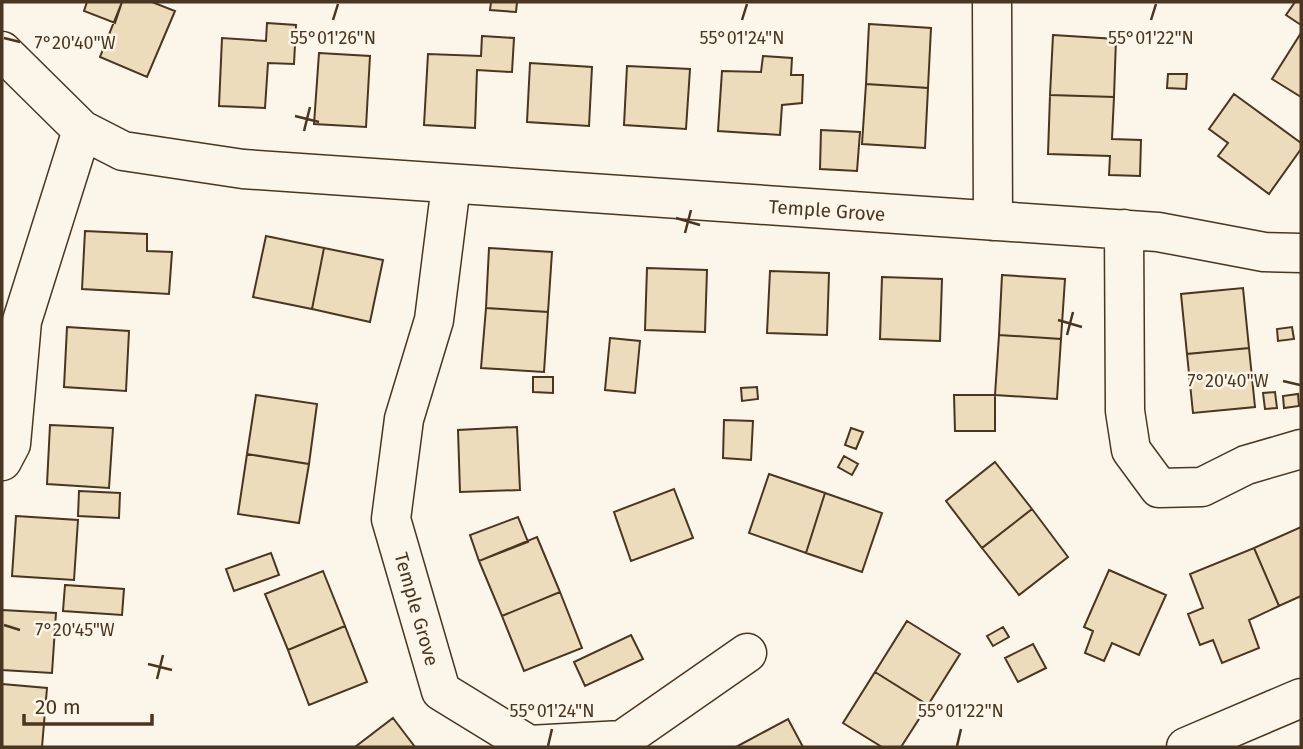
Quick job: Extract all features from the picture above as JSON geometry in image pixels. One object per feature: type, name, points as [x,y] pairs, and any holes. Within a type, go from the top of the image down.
[{"type":"street","points":[[992,2],[993,221]]},
{"type":"street","name":"Temple Grove","points":[[2,51],[82,130],[123,151],[243,169],[1124,229],[1158,232],[1264,252],[1301,253]]},
{"type":"street","points":[[2,461],[11,444],[22,321],[82,130]]},
{"type":"street","name":"Temple Grove","points":[[451,185],[434,320],[404,419],[391,519],[440,691],[529,745],[622,740],[747,653]]},
{"type":"street","points":[[1124,229],[1125,411],[1132,450],[1159,488],[1202,487],[1246,464],[1301,449]]},
{"type":"street","points":[[1186,747],[1301,698]]},
{"type":"building","points":[[87,2],[122,2],[115,23],[84,11]]},
{"type":"building","points":[[122,2],[152,2],[175,11],[147,77],[100,57]]},
{"type":"building","points":[[491,2],[517,2],[516,12],[490,10]]},
{"type":"building","points":[[1295,2],[1301,2],[1301,25],[1286,15]]},
{"type":"building","points":[[267,23],[296,25],[294,64],[268,63],[265,108],[219,106],[222,38],[266,41]]},
{"type":"building","points":[[869,24],[931,28],[928,88],[866,84]]},
{"type":"building","points":[[1301,33],[1301,97],[1272,79]]},
{"type":"building","points":[[1053,35],[1116,39],[1114,97],[1050,95]]},
{"type":"building","points":[[482,36],[514,38],[512,72],[477,70],[475,128],[424,125],[428,54],[481,56]]},
{"type":"building","points":[[319,53],[370,56],[366,127],[314,124]]},
{"type":"building","points":[[763,56],[792,58],[791,75],[803,75],[802,103],[782,105],[780,135],[718,131],[722,71],[761,72]]},
{"type":"building","points":[[530,63],[592,67],[589,126],[527,122]]},
{"type":"building","points":[[627,66],[690,69],[686,129],[624,125]]},
{"type":"building","points":[[1168,74],[1187,74],[1186,89],[1167,88]]},
{"type":"building","points":[[866,84],[928,88],[925,148],[862,144]]},
{"type":"building","points":[[1234,94],[1301,143],[1301,149],[1269,194],[1218,156],[1228,143],[1209,129]]},
{"type":"building","points":[[1050,95],[1114,97],[1112,139],[1141,140],[1140,176],[1109,175],[1110,156],[1048,154]]},
{"type":"building","points":[[821,130],[860,132],[857,171],[820,169]]},
{"type":"building","points":[[85,231],[147,234],[147,251],[172,252],[169,294],[82,289]]},
{"type":"building","points":[[266,236],[324,248],[312,309],[253,297]]},
{"type":"building","points":[[324,248],[383,260],[370,322],[312,309]]},
{"type":"building","points":[[489,248],[552,252],[548,312],[486,308]]},
{"type":"building","points":[[647,268],[707,270],[705,332],[645,330]]},
{"type":"building","points":[[770,271],[829,273],[827,335],[767,333]]},
{"type":"building","points":[[1002,275],[1065,279],[1061,339],[999,335]]},
{"type":"building","points":[[882,277],[942,279],[940,341],[880,339]]},
{"type":"building","points":[[1243,288],[1249,348],[1187,354],[1181,294]]},
{"type":"building","points":[[486,308],[548,312],[544,372],[481,368]]},
{"type":"building","points":[[67,327],[129,331],[126,391],[64,387]]},
{"type":"building","points":[[1292,327],[1294,339],[1278,341],[1277,329]]},
{"type":"building","points":[[999,335],[1061,339],[1057,399],[995,395]]},
{"type":"building","points":[[610,338],[640,341],[635,393],[605,390]]},
{"type":"building","points":[[1249,348],[1255,407],[1193,413],[1187,354]]},
{"type":"building","points":[[533,377],[553,377],[553,393],[533,392]]},
{"type":"building","points":[[757,387],[758,399],[742,401],[741,388]]},
{"type":"building","points":[[1275,392],[1277,408],[1265,409],[1263,393]]},
{"type":"building","points":[[1298,394],[1299,406],[1284,408],[1283,396]]},
{"type":"building","points":[[256,395],[317,404],[309,464],[247,454]]},
{"type":"building","points":[[954,395],[995,395],[995,431],[955,431]]},
{"type":"building","points":[[724,420],[753,421],[751,460],[723,458]]},
{"type":"building","points":[[50,425],[113,428],[109,488],[47,484]]},
{"type":"building","points":[[517,427],[520,490],[460,492],[458,430]]},
{"type":"building","points":[[851,428],[863,432],[856,449],[845,445]]},
{"type":"building","points":[[247,454],[309,464],[299,523],[238,514]]},
{"type":"building","points":[[844,456],[858,464],[852,475],[838,467]]},
{"type":"building","points":[[995,462],[1032,509],[982,548],[946,501]]},
{"type":"building","points":[[769,474],[825,493],[806,553],[749,533]]},
{"type":"building","points":[[674,489],[693,538],[631,561],[614,512]]},
{"type":"building","points":[[79,491],[120,493],[119,518],[78,516]]},
{"type":"building","points":[[825,493],[882,513],[862,572],[806,553]]},
{"type":"building","points":[[1032,509],[1068,557],[1019,595],[982,548]]},
{"type":"building","points":[[16,516],[78,520],[74,580],[12,576]]},
{"type":"building","points":[[518,517],[528,542],[479,561],[470,535]]},
{"type":"building","points":[[1301,527],[1301,596],[1279,606],[1254,548]]},
{"type":"building","points":[[537,537],[560,592],[502,616],[479,561]]},
{"type":"building","points":[[1254,548],[1279,606],[1249,620],[1259,648],[1222,663],[1213,640],[1200,645],[1188,614],[1203,608],[1190,574]]},
{"type":"building","points":[[271,553],[279,575],[234,591],[226,569]]},
{"type":"building","points":[[1109,570],[1166,595],[1139,655],[1112,643],[1104,661],[1085,653],[1093,631],[1084,627]]},
{"type":"building","points":[[323,571],[345,626],[288,650],[265,594]]},
{"type":"building","points":[[65,585],[124,589],[122,615],[63,611]]},
{"type":"building","points":[[560,592],[582,648],[524,671],[502,616]]},
{"type":"building","points":[[2,610],[56,613],[52,673],[2,670]]},
{"type":"building","points":[[907,621],[960,654],[928,705],[875,672]]},
{"type":"building","points":[[345,626],[367,682],[309,705],[288,650]]},
{"type":"building","points":[[1003,627],[1009,637],[993,646],[987,636]]},
{"type":"building","points":[[631,635],[643,659],[585,686],[574,662]]},
{"type":"building","points":[[1033,644],[1046,668],[1018,682],[1005,658]]},
{"type":"building","points":[[875,672],[928,705],[901,747],[882,747],[843,723]]},
{"type":"building","points":[[2,684],[47,688],[42,747],[2,747]]},
{"type":"building","points":[[393,718],[415,747],[355,747]]},
{"type":"building","points":[[788,719],[803,747],[736,747]]}]
